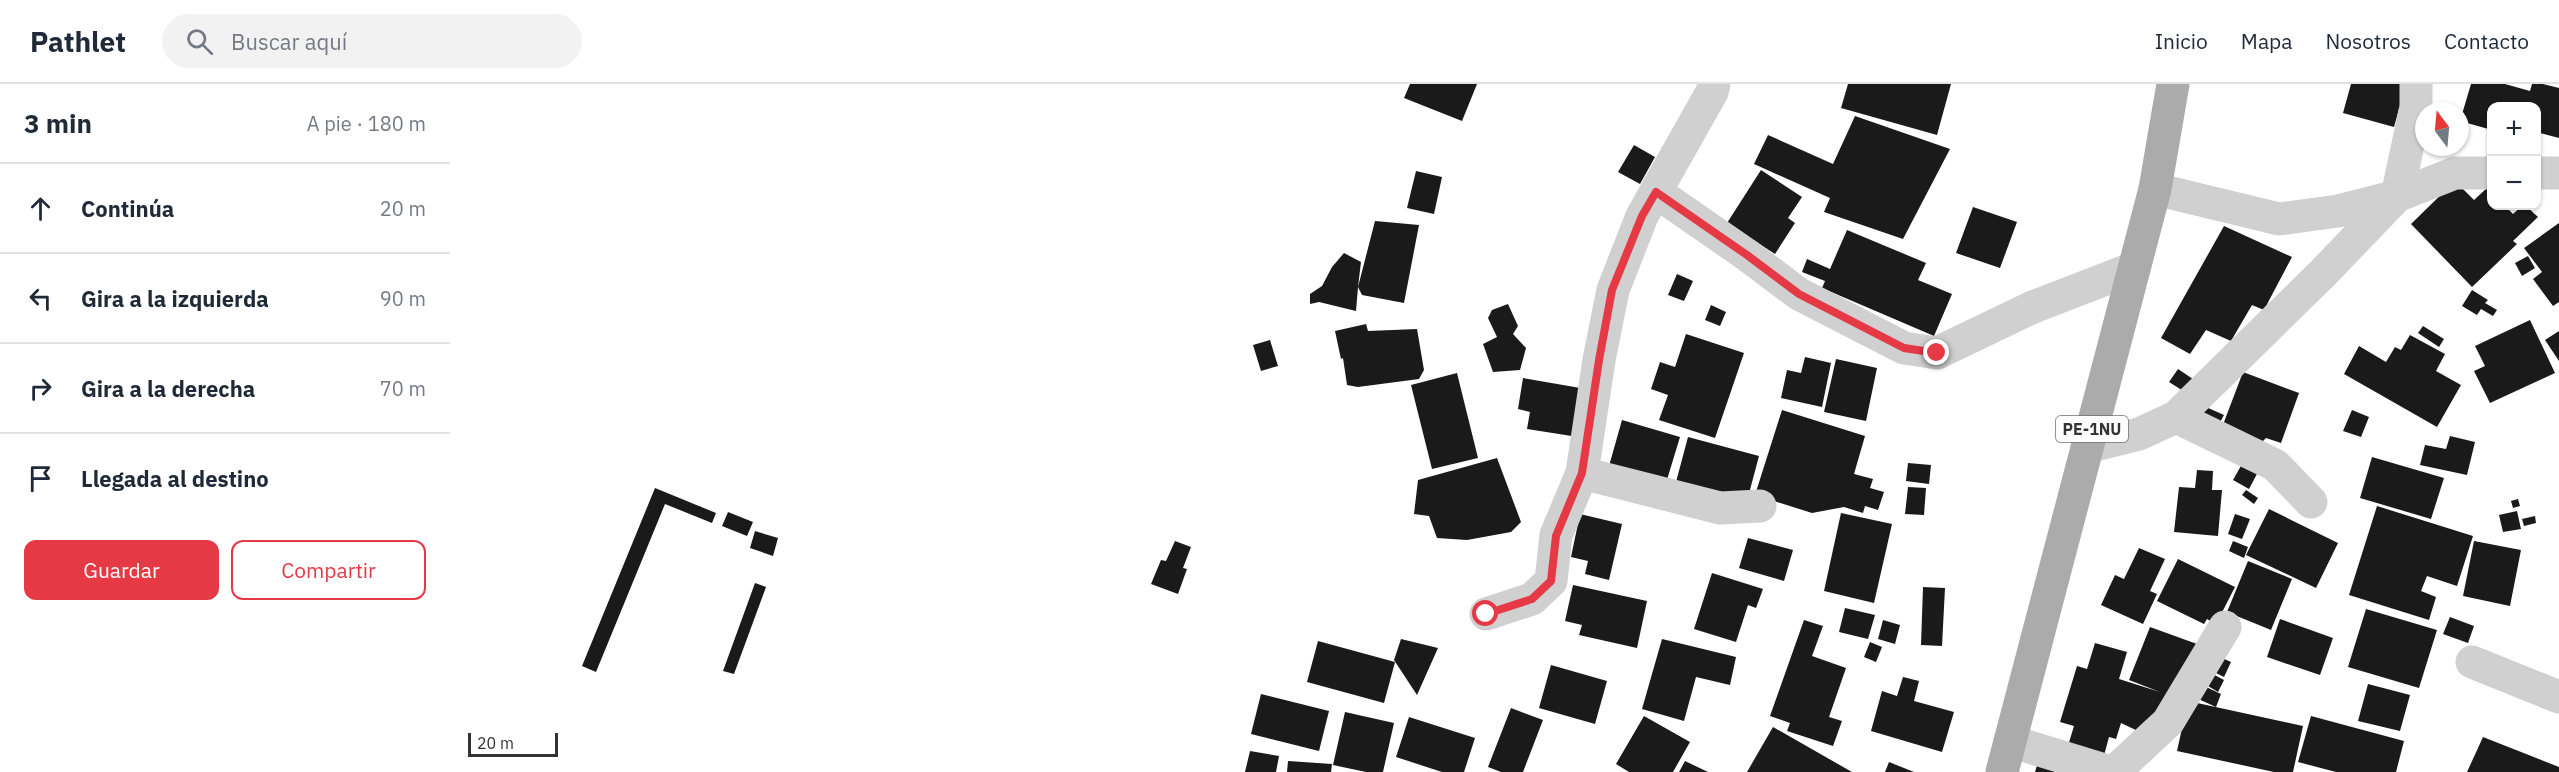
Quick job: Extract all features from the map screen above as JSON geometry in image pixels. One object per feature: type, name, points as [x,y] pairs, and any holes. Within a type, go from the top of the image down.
[{"type":"main road","name":"PE-1NU","points":[[2006,757],[2155,189],[2173,84]]},
{"type":"street","points":[[1486,614],[1532,599],[1551,581],[1556,536],[1582,473],[1612,290],[1642,216],[1712,92],[1714,84]]},
{"type":"street","points":[[2087,447],[2139,434],[2176,417],[2323,273],[2397,196],[2416,107],[2416,84]]},
{"type":"street","points":[[2155,189],[2279,219],[2338,211],[2397,196],[2455,173],[2487,173]]},
{"type":"street","points":[[2541,173],[2559,173]]},
{"type":"street","points":[[1656,192],[1799,294],[1904,348],[1937,353],[2032,307],[2134,268]]},
{"type":"street","points":[[2176,417],[2275,465],[2311,502]]},
{"type":"street","points":[[1582,473],[1719,508],[1760,506]]},
{"type":"street","points":[[2006,757],[2112,772],[2168,722],[2225,627]]},
{"type":"street","points":[[2472,662],[2559,697]]},
{"type":"building","points":[[1410,84],[1477,84],[1462,121],[1404,98]]},
{"type":"building","points":[[1848,84],[1951,84],[1937,135],[1841,108]]},
{"type":"building","points":[[2351,84],[2410,84],[2402,111],[2399,109],[2394,127],[2343,113]]},
{"type":"building","points":[[2471,84],[2505,84],[2530,91],[2532,84],[2559,88],[2559,138],[2541,133],[2541,102],[2487,102],[2487,129],[2469,124],[2469,102],[2466,102]]},
{"type":"building","points":[[1855,116],[1950,149],[1903,239],[1824,212],[1830,198],[1754,164],[1768,135],[1833,164]]},
{"type":"building","points":[[1634,145],[1655,157],[1640,184],[1618,172]]},
{"type":"building","points":[[1761,170],[1802,197],[1788,218],[1795,223],[1775,254],[1727,223]]},
{"type":"building","points":[[1416,171],[1442,177],[1434,214],[1407,208]]},
{"type":"building","points":[[2455,181],[2474,200],[2487,188],[2487,210],[2509,210],[2513,214],[2518,210],[2530,210],[2538,217],[2513,241],[2517,244],[2472,287],[2411,224]]},
{"type":"building","points":[[1973,207],[2017,222],[2000,268],[1956,253]]},
{"type":"building","points":[[1375,221],[1419,225],[1404,303],[1362,295],[1358,287]]},
{"type":"building","points":[[2559,223],[2559,302],[2553,306],[2533,279],[2542,272],[2524,248]]},
{"type":"building","points":[[2224,226],[2292,257],[2264,310],[2252,305],[2231,341],[2206,330],[2190,354],[2161,338]]},
{"type":"building","points":[[1847,230],[1926,263],[1918,280],[1952,294],[1934,336],[1822,288],[1825,281],[1802,272],[1807,259],[1830,269]]},
{"type":"building","points":[[1344,253],[1361,262],[1356,311],[1319,302],[1310,304],[1310,294],[1322,286],[1332,267]]},
{"type":"building","points":[[2528,256],[2535,268],[2522,276],[2515,263]]},
{"type":"building","points":[[1677,274],[1693,281],[1684,301],[1668,295]]},
{"type":"building","points":[[2472,290],[2488,300],[2485,303],[2497,310],[2493,316],[2481,309],[2477,315],[2462,306]]},
{"type":"building","points":[[1508,304],[1518,326],[1513,334],[1526,348],[1520,370],[1493,372],[1483,344],[1497,337],[1488,318],[1492,310]]},
{"type":"building","points":[[1711,305],[1726,312],[1720,326],[1705,320]]},
{"type":"building","points":[[2530,320],[2555,373],[2490,403],[2474,371],[2485,366],[2475,346]]},
{"type":"building","points":[[1366,324],[1368,331],[1417,329],[1424,370],[1419,379],[1358,387],[1347,385],[1343,358],[1341,359],[1335,331]]},
{"type":"building","points":[[2423,326],[2444,339],[2439,347],[2418,333]]},
{"type":"building","points":[[2559,331],[2559,361],[2545,340]]},
{"type":"building","points":[[1686,334],[1744,353],[1715,438],[1659,420],[1668,395],[1651,389],[1660,362],[1675,367]]},
{"type":"building","points":[[2410,335],[2445,354],[2436,371],[2461,385],[2437,427],[2344,374],[2359,346],[2386,362],[2395,347],[2401,350]]},
{"type":"building","points":[[1270,340],[1278,366],[1261,371],[1253,345]]},
{"type":"building","points":[[1805,357],[1831,363],[1822,407],[1781,398],[1787,370],[1801,373]]},
{"type":"building","points":[[1836,359],[1877,368],[1866,421],[1824,412]]},
{"type":"building","points":[[2178,369],[2196,381],[2188,394],[2169,382]]},
{"type":"building","points":[[2243,372],[2299,393],[2281,443],[2266,438],[2259,445],[2225,433],[2224,422]]},
{"type":"building","points":[[1457,373],[1478,458],[1432,469],[1411,385]]},
{"type":"building","points":[[1523,378],[1586,389],[1578,437],[1527,429],[1530,412],[1518,409]]},
{"type":"building","points":[[2206,407],[2224,415],[2217,428],[2200,420]]},
{"type":"building","points":[[1782,410],[1865,436],[1854,474],[1873,479],[1870,488],[1884,492],[1878,510],[1865,506],[1863,513],[1844,507],[1812,513],[1755,495]]},
{"type":"building","points":[[2352,410],[2369,417],[2361,437],[2343,431]]},
{"type":"building","points":[[1622,420],[1680,437],[1666,483],[1609,466]]},
{"type":"building","points":[[2450,436],[2475,442],[2467,475],[2420,465],[2425,445],[2446,449]]},
{"type":"building","points":[[1688,437],[1759,456],[1747,501],[1676,482]]},
{"type":"building","points":[[2372,457],[2444,478],[2431,519],[2360,498]]},
{"type":"building","points":[[1497,458],[1521,522],[1511,532],[1467,540],[1437,538],[1429,516],[1414,514],[1418,480]]},
{"type":"building","points":[[1908,463],[1931,465],[1929,484],[1906,481]]},
{"type":"building","points":[[2242,464],[2258,472],[2249,489],[2233,480]]},
{"type":"building","points":[[2197,470],[2213,471],[2212,490],[2222,490],[2218,536],[2174,532],[2179,487],[2195,488]]},
{"type":"building","points":[[1908,487],[1926,488],[1924,515],[1905,514]]},
{"type":"building","points":[[655,488],[716,513],[712,523],[665,504],[596,672],[582,666]]},
{"type":"building","points":[[2246,490],[2258,498],[2254,504],[2242,495]]},
{"type":"building","points":[[2518,499],[2520,506],[2513,508],[2511,501]]},
{"type":"building","points":[[2377,506],[2473,536],[2457,586],[2427,576],[2421,591],[2436,597],[2429,620],[2349,595]]},
{"type":"building","points":[[2269,509],[2338,543],[2316,588],[2246,555]]},
{"type":"building","points":[[2517,511],[2521,529],[2503,532],[2499,515]]},
{"type":"building","points":[[728,512],[753,522],[747,536],[722,526]]},
{"type":"building","points":[[1841,513],[1892,524],[1874,603],[1824,591]]},
{"type":"building","points":[[1580,514],[1622,524],[1609,580],[1585,574],[1588,561],[1571,557]]},
{"type":"building","points":[[2235,514],[2250,519],[2242,539],[2228,534]]},
{"type":"building","points":[[2535,516],[2536,523],[2524,526],[2522,519]]},
{"type":"building","points":[[755,531],[778,538],[773,556],[750,548]]},
{"type":"building","points":[[1748,538],[1793,550],[1784,581],[1739,568]]},
{"type":"building","points":[[1175,541],[1191,547],[1183,568],[1187,569],[1178,594],[1151,584],[1161,560],[1166,561]]},
{"type":"building","points":[[2233,541],[2248,547],[2244,558],[2229,551]]},
{"type":"building","points":[[2474,541],[2521,550],[2510,606],[2463,596]]},
{"type":"building","points":[[2139,548],[2165,559],[2150,591],[2157,594],[2143,624],[2101,605],[2115,575],[2124,579]]},
{"type":"building","points":[[2178,559],[2235,587],[2216,624],[2207,619],[2204,624],[2157,601]]},
{"type":"building","points":[[2248,561],[2292,579],[2271,630],[2227,612]]},
{"type":"building","points":[[1712,573],[1763,589],[1756,608],[1748,605],[1736,642],[1694,629]]},
{"type":"building","points":[[755,583],[766,587],[734,674],[723,671]]},
{"type":"building","points":[[1573,585],[1647,601],[1637,648],[1579,635],[1582,625],[1565,621]]},
{"type":"building","points":[[1923,587],[1945,588],[1942,646],[1921,645]]},
{"type":"building","points":[[1845,608],[1875,615],[1868,639],[1839,632]]},
{"type":"building","points":[[2366,609],[2437,630],[2419,688],[2348,667]]},
{"type":"building","points":[[2450,617],[2474,626],[2468,643],[2443,634]]},
{"type":"building","points":[[2280,619],[2333,638],[2320,675],[2267,657]]},
{"type":"building","points":[[1804,620],[1823,626],[1812,656],[1846,668],[1829,717],[1842,721],[1833,746],[1787,731],[1790,723],[1770,716]]},
{"type":"building","points":[[1883,620],[1900,625],[1895,644],[1878,639]]},
{"type":"building","points":[[2150,627],[2197,644],[2176,698],[2140,732],[2121,723],[2116,739],[2109,737],[2103,759],[2067,749],[2074,726],[2060,722],[2077,666],[2087,669],[2095,643],[2127,652],[2119,679],[2160,692],[2129,680]]},
{"type":"building","points":[[1401,639],[1438,648],[1417,695],[1394,660]]},
{"type":"building","points":[[1662,639],[1736,657],[1730,685],[1696,677],[1684,721],[1642,709]]},
{"type":"building","points":[[1318,641],[1395,662],[1384,703],[1307,682]]},
{"type":"building","points":[[1870,642],[1882,647],[1876,662],[1864,657]]},
{"type":"building","points":[[2218,656],[2231,662],[2224,677],[2212,671]]},
{"type":"building","points":[[1551,665],[1607,681],[1595,724],[1539,708]]},
{"type":"building","points":[[2209,672],[2224,680],[2218,692],[2203,683]]},
{"type":"building","points":[[1903,677],[1919,681],[1914,701],[1954,712],[1942,752],[1871,731],[1882,691],[1897,696]]},
{"type":"building","points":[[2368,684],[2410,695],[2400,731],[2358,721]]},
{"type":"building","points":[[2202,685],[2221,694],[2216,707],[2196,698]]},
{"type":"building","points":[[1261,694],[1329,711],[1319,751],[1251,734]]},
{"type":"building","points":[[2188,701],[2303,726],[2293,772],[2274,772],[2177,751]]},
{"type":"building","points":[[1511,708],[1543,720],[1523,772],[1501,772],[1488,767]]},
{"type":"building","points":[[1345,712],[1394,723],[1383,772],[1366,772],[1333,765]]},
{"type":"building","points":[[1644,716],[1690,742],[1673,772],[1629,772],[1616,764]]},
{"type":"building","points":[[2311,716],[2404,741],[2396,772],[2336,772],[2298,762]]},
{"type":"building","points":[[1409,717],[1475,738],[1464,772],[1442,772],[1396,757]]},
{"type":"building","points":[[1773,727],[1852,772],[1747,772]]},
{"type":"building","points":[[2483,737],[2559,767],[2559,772],[2467,772]]},
{"type":"building","points":[[1250,751],[1279,756],[1276,772],[1245,772]]},
{"type":"building","points":[[1288,761],[1332,764],[1331,772],[1287,772]]},
{"type":"building","points":[[1685,761],[1708,772],[1679,772]]},
{"type":"building","points":[[1889,762],[1914,772],[1885,772]]},
{"type":"building","points":[[2038,762],[2073,772],[2035,772]]},
{"type":"route","points":[[1486,614],[1532,599],[1551,581],[1556,536],[1582,473],[1612,290],[1642,216],[1656,192],[1799,294],[1904,348],[1937,353]]}]
